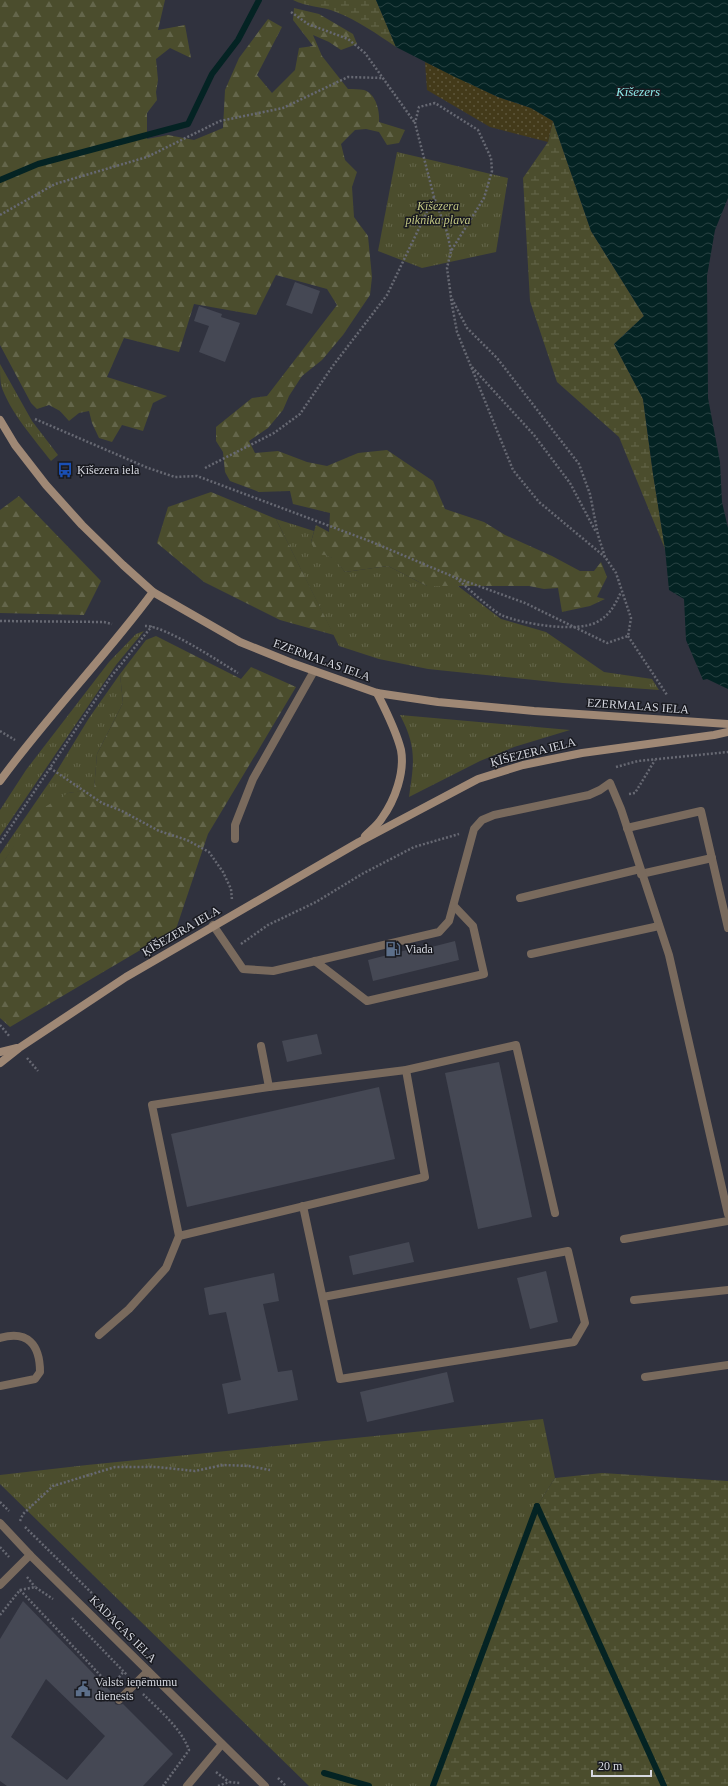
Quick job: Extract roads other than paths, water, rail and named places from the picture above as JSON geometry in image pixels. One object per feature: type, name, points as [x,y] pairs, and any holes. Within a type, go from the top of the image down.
[{"type":"street","name":"EZERMALAS IELA","points":[[0,420],[28,462],[82,525],[153,592],[240,642],[314,671],[377,693],[438,702],[534,711],[728,724]]},
{"type":"street","points":[[0,781],[43,725],[128,626],[153,592]]},
{"type":"street","points":[[234,839],[234,825],[253,779],[314,671]]},
{"type":"street","name":"ĶĪŠEZERA IELA","points":[[359,842],[382,818],[394,796],[400,774],[401,751],[391,720],[377,693]]},
{"type":"street","name":"ĶĪŠEZERA IELA","points":[[0,1063],[19,1048],[126,977],[213,925],[359,842],[478,779],[523,765],[582,752],[728,732]]},
{"type":"street","points":[[213,925],[243,970],[273,971],[439,932],[449,920],[474,829],[482,820],[494,815],[589,795],[610,783],[627,828],[640,872],[669,955],[728,1214]]},
{"type":"street","points":[[627,828],[701,811],[728,928]]},
{"type":"street","points":[[520,898],[712,858]]},
{"type":"street","points":[[315,961],[367,1001],[484,974],[473,926],[454,906]]},
{"type":"street","points":[[530,954],[659,926]]},
{"type":"street","points":[[100,1336],[129,1309],[166,1268],[179,1236],[152,1105],[269,1087],[406,1070],[516,1044],[555,1213]]},
{"type":"street","points":[[261,1046],[269,1087]]},
{"type":"street","name":"ĶĪŠEZERA IELA","points":[[0,1052],[19,1048]]},
{"type":"street","points":[[179,1236],[425,1177],[406,1070]]},
{"type":"street","points":[[303,1206],[340,1379],[574,1342],[585,1323],[568,1251],[323,1297]]},
{"type":"street","points":[[624,1239],[728,1221]]},
{"type":"street","points":[[634,1300],[728,1290]]},
{"type":"street","points":[[0,1338],[9,1336],[27,1338],[35,1346],[40,1361],[40,1372],[35,1379],[0,1386]]},
{"type":"street","points":[[645,1377],[728,1365]]},
{"type":"street","name":"KADAGAS IELA","points":[[0,1523],[30,1555],[265,1786]]},
{"type":"street","points":[[0,1585],[30,1555]]},
{"type":"street","points":[[119,1700],[148,1671]]},
{"type":"street","points":[[187,1786],[222,1744]]},
{"type":"water","name":"Ķīšezers","points":[[376,0],[728,0],[728,198],[715,230],[707,276],[708,398],[720,462],[722,502],[728,528],[728,689],[707,679],[703,680],[686,640],[684,599],[669,590],[665,549],[643,399],[614,344],[644,316],[591,231],[553,121],[531,108],[498,97],[396,47]]},
{"type":"waterway","points":[[0,180],[38,164],[188,124],[212,74],[238,40],[259,0]]},
{"type":"waterway","points":[[537,1506],[664,1786]]},
{"type":"waterway","points":[[433,1786],[537,1506]]},
{"type":"waterway","points":[[324,1773],[369,1786]]},
{"type":"place","name":"Ķīšezera iela","points":[[65,470]]},
{"type":"place","name":"Viada","points":[[393,949]]},
{"type":"place","name":"Valsts ieņēmumu dienests","points":[[83,1689]]},
{"type":"park label","name":"Ķīšezera piknika pļava","points":[[438,213]]}]
